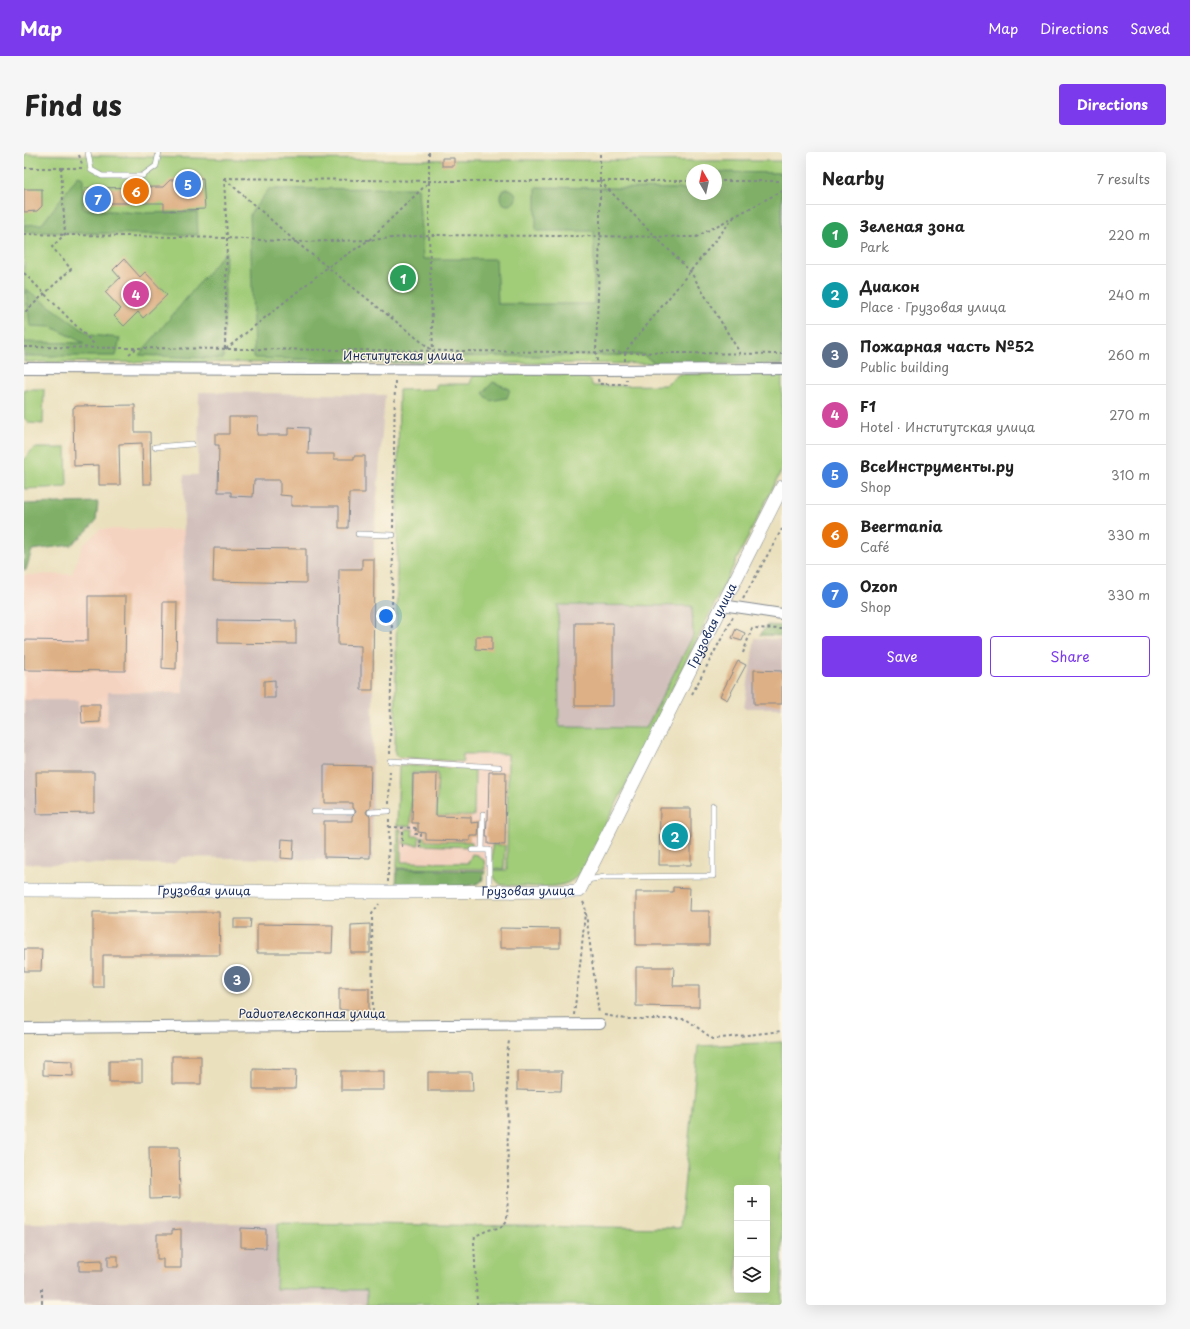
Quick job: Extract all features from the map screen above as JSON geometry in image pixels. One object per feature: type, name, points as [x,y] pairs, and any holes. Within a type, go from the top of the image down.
[{"type":"street","name":"Институтская улица","points":[[24,368],[598,370],[782,369]]},
{"type":"street","name":"Грузовая улица","points":[[24,890],[388,892],[489,890],[582,885],[782,487]]},
{"type":"street","points":[[722,605],[782,614]]},
{"type":"street","name":"Радиотелескопная улица","points":[[24,1028],[600,1024]]},
{"type":"lane","points":[[88,152],[91,170],[102,176],[142,176],[156,166],[159,152]]},
{"type":"lane","points":[[155,447],[192,444]]},
{"type":"lane","points":[[358,534],[393,535]]},
{"type":"lane","points":[[390,761],[483,768],[499,767]]},
{"type":"lane","points":[[582,885],[605,877],[713,876],[713,806]]},
{"type":"lane","points":[[314,812],[352,812]]},
{"type":"lane","points":[[370,812],[389,812]]},
{"type":"lane","points":[[482,850],[483,814]]},
{"type":"lane","points":[[472,850],[489,850],[489,890]]},
{"type":"path","points":[[430,152],[429,235],[433,351]]},
{"type":"path","points":[[600,152],[600,236],[596,352],[599,384],[626,384],[625,352],[736,215]]},
{"type":"path","points":[[24,168],[83,168],[79,155]]},
{"type":"path","points":[[24,313],[71,269],[52,247],[65,234],[62,168]]},
{"type":"path","points":[[224,178],[430,181],[686,181]]},
{"type":"path","points":[[224,178],[227,238],[225,350]]},
{"type":"path","points":[[224,178],[296,242],[433,351]]},
{"type":"path","points":[[225,350],[328,267],[369,240],[430,181]]},
{"type":"path","points":[[599,181],[690,271],[740,354]]},
{"type":"path","points":[[722,181],[782,181]]},
{"type":"path","points":[[24,234],[227,238],[296,242],[369,240],[429,235],[696,237],[782,191]]},
{"type":"path","points":[[24,274],[98,348]]},
{"type":"path","points":[[24,347],[782,354]]},
{"type":"path","points":[[129,354],[137,348]]},
{"type":"path","points":[[373,1026],[372,914],[388,892],[395,369]]},
{"type":"path","points":[[691,697],[782,529]]},
{"type":"path","points":[[743,653],[752,628],[782,629]]},
{"type":"path","points":[[389,827],[417,828],[415,834],[421,833],[420,848]]},
{"type":"path","points":[[402,828],[402,847]]},
{"type":"path","points":[[582,885],[599,1015],[626,1019],[686,1020],[713,1040],[782,1031]]},
{"type":"path","points":[[573,1025],[585,906]]},
{"type":"path","points":[[477,1305],[474,1242],[476,1236],[504,1225],[507,1220],[507,1054],[509,1041]]},
{"type":"path","points":[[42,1288],[42,1305]]},
{"type":"shaded area","points":[[199,392],[385,395],[374,535],[372,861],[183,857],[173,864],[24,864],[24,700],[78,700],[78,727],[107,727],[108,692],[183,693],[184,475],[198,475]]},
{"type":"shaded area","points":[[100,529],[184,530],[183,693],[108,692],[107,727],[78,727],[77,700],[24,700],[24,575],[72,574],[83,545]]},
{"type":"shaded area","points":[[558,606],[692,606],[693,636],[646,727],[560,727]]},
{"type":"shaded area","points":[[755,638],[782,639],[782,708],[744,708]]},
{"type":"shaded area","points":[[398,753],[507,755],[505,870],[397,869]]},
{"type":"shaded area","points":[[24,1223],[278,1223],[276,1289],[367,1290],[367,1305],[24,1305]]},
{"type":"green space","points":[[24,154],[233,159],[782,161],[782,364],[24,362]]},
{"type":"green space","points":[[722,172],[782,173],[782,365],[655,363],[643,355],[427,357],[420,362],[254,358],[250,214],[269,189],[418,188],[423,259],[496,259],[498,304],[594,304],[594,231],[536,231],[536,187],[686,189],[686,200],[722,200]]},
{"type":"green space","points":[[78,176],[83,178],[83,209],[140,213],[197,212],[198,235],[24,232],[24,225],[42,224]]},
{"type":"green space","points":[[508,189],[514,191],[516,197],[514,203],[508,205],[502,203],[500,197],[502,191]]},
{"type":"green space","points":[[226,251],[223,359],[139,355]]},
{"type":"green space","points":[[26,289],[90,335],[120,338],[116,356],[24,356],[24,342],[84,343],[52,327],[30,326]]},
{"type":"green space","points":[[480,373],[582,375],[589,379],[593,386],[665,385],[679,374],[782,375],[782,469],[582,871],[572,881],[561,885],[545,887],[502,885],[497,881],[494,875],[492,870],[507,870],[508,754],[463,754],[463,762],[398,757],[395,755],[399,390],[436,389],[436,384],[470,384],[472,377]],"holes":[[[558,605],[692,606],[693,636],[646,728],[559,727]]]},
{"type":"green space","points":[[493,382],[510,389],[507,398],[490,401],[483,393]]},
{"type":"green space","points":[[24,389],[44,389],[43,424],[29,423],[24,418]]},
{"type":"green space","points":[[34,448],[66,448],[67,487],[24,489],[24,459]]},
{"type":"green space","points":[[98,502],[96,521],[82,536],[71,545],[32,550],[26,570],[24,570],[24,504]]},
{"type":"green space","points":[[767,625],[782,626],[782,636],[760,635]]},
{"type":"green space","points":[[399,765],[475,769],[474,816],[436,816],[438,773],[412,773],[411,826],[397,826]]},
{"type":"green space","points":[[398,829],[401,829],[401,862],[468,863],[472,854],[477,855],[484,860],[485,869],[397,868]]},
{"type":"green space","points":[[405,829],[413,829],[412,836],[419,836],[419,845],[404,844]]},
{"type":"green space","points":[[422,837],[426,837],[426,841],[472,842],[472,847],[422,845]]},
{"type":"green space","points":[[492,845],[505,845],[504,869],[492,869]]},
{"type":"green space","points":[[397,869],[485,871],[482,881],[466,886],[396,887]]},
{"type":"green space","points":[[782,1042],[782,1305],[367,1305],[367,1290],[276,1289],[278,1223],[680,1228],[698,1046]]},
{"type":"building","points":[[442,158],[454,158],[454,166],[442,166]]},
{"type":"building","points":[[203,178],[205,209],[164,211],[164,203],[86,203],[85,188],[163,187],[170,180]]},
{"type":"building","points":[[24,189],[42,189],[42,206],[37,211],[24,212]]},
{"type":"building","points":[[124,259],[140,277],[145,272],[167,295],[143,318],[138,312],[124,326],[114,316],[121,309],[105,292],[120,278],[113,270]]},
{"type":"building","points":[[135,405],[135,432],[150,432],[151,484],[143,484],[142,443],[119,444],[120,485],[99,485],[99,465],[74,466],[73,408],[77,406]]},
{"type":"building","points":[[229,417],[258,417],[257,435],[288,435],[288,427],[309,428],[308,454],[334,454],[334,459],[354,459],[354,456],[365,456],[365,493],[349,493],[348,528],[339,528],[339,506],[291,506],[291,496],[280,495],[280,480],[254,480],[253,497],[231,496],[231,492],[218,492],[219,445],[215,445],[215,434],[229,434]]},
{"type":"building","points":[[214,548],[306,549],[306,583],[213,581]]},
{"type":"building","points":[[362,559],[374,559],[373,690],[361,690],[361,646],[338,645],[339,569],[362,569]]},
{"type":"building","points":[[88,596],[126,596],[125,671],[24,670],[24,640],[88,641]]},
{"type":"building","points":[[163,602],[177,602],[176,669],[162,668]]},
{"type":"building","points":[[218,620],[296,621],[296,644],[218,643]]},
{"type":"building","points":[[575,623],[613,623],[613,706],[575,706]]},
{"type":"building","points":[[736,629],[745,633],[742,641],[732,638]]},
{"type":"building","points":[[476,636],[492,636],[492,650],[476,649]]},
{"type":"building","points":[[738,661],[746,665],[727,700],[720,696]]},
{"type":"building","points":[[754,670],[782,671],[782,704],[754,704]]},
{"type":"building","points":[[275,680],[275,698],[264,698],[264,681]]},
{"type":"building","points":[[81,704],[100,704],[100,722],[82,723]]},
{"type":"building","points":[[324,765],[371,766],[370,808],[366,812],[370,816],[370,858],[324,857],[324,821],[352,821],[352,816],[356,812],[352,808],[352,803],[324,803]]},
{"type":"building","points":[[36,772],[94,772],[94,813],[37,814]]},
{"type":"building","points":[[489,772],[506,772],[505,845],[488,844],[488,837],[486,837],[488,820]]},
{"type":"building","points":[[413,774],[437,774],[436,816],[471,817],[471,823],[479,822],[478,836],[470,836],[470,841],[426,840],[426,833],[418,832],[418,823],[412,823]]},
{"type":"building","points":[[660,808],[691,808],[691,865],[659,865]]},
{"type":"building","points":[[282,839],[294,840],[293,859],[281,858]]},
{"type":"building","points":[[673,887],[690,888],[689,911],[709,911],[709,945],[636,945],[636,892],[673,892]]},
{"type":"building","points":[[93,912],[219,912],[220,955],[103,955],[103,987],[93,987]]},
{"type":"building","points":[[234,919],[251,919],[250,928],[234,928]]},
{"type":"building","points":[[257,924],[333,925],[332,953],[257,953]]},
{"type":"building","points":[[370,924],[370,953],[351,953],[351,925]]},
{"type":"building","points":[[500,928],[560,929],[560,948],[500,948]]},
{"type":"building","points":[[24,949],[42,949],[41,971],[24,971]]},
{"type":"building","points":[[636,967],[674,967],[673,986],[699,986],[699,1007],[636,1006]]},
{"type":"building","points":[[339,988],[369,988],[369,1016],[358,1016],[358,1010],[339,1010]]},
{"type":"building","points":[[172,1056],[201,1056],[201,1084],[172,1084]]},
{"type":"building","points":[[43,1060],[73,1061],[73,1076],[43,1075]]},
{"type":"building","points":[[109,1061],[142,1061],[142,1082],[109,1082]]},
{"type":"building","points":[[253,1069],[296,1070],[295,1089],[253,1089]]},
{"type":"building","points":[[341,1071],[384,1071],[384,1090],[341,1090]]},
{"type":"building","points":[[517,1071],[562,1071],[561,1091],[517,1090]]},
{"type":"building","points":[[428,1072],[472,1072],[473,1091],[428,1091]]},
{"type":"building","points":[[149,1147],[179,1147],[180,1198],[150,1199]]},
{"type":"building","points":[[241,1228],[266,1229],[266,1248],[241,1247]]},
{"type":"building","points":[[181,1229],[181,1268],[163,1268],[163,1259],[157,1259],[157,1234],[172,1234],[172,1230]]},
{"type":"building","points":[[108,1256],[118,1256],[118,1267],[108,1267]]},
{"type":"building","points":[[102,1260],[102,1271],[79,1271],[79,1261]]},
{"type":"place","name":"ВсеИнструменты.ру","points":[[188,184]]},
{"type":"place","name":"Beermania","points":[[136,191]]},
{"type":"place","name":"Ozon","points":[[98,199]]},
{"type":"place","name":"Зеленая зона","points":[[403,278]]},
{"type":"place","name":"F1","points":[[136,294]]},
{"type":"place","name":"Диакон","points":[[675,836]]},
{"type":"place","name":"Пожарная часть №52","points":[[237,979]]}]
